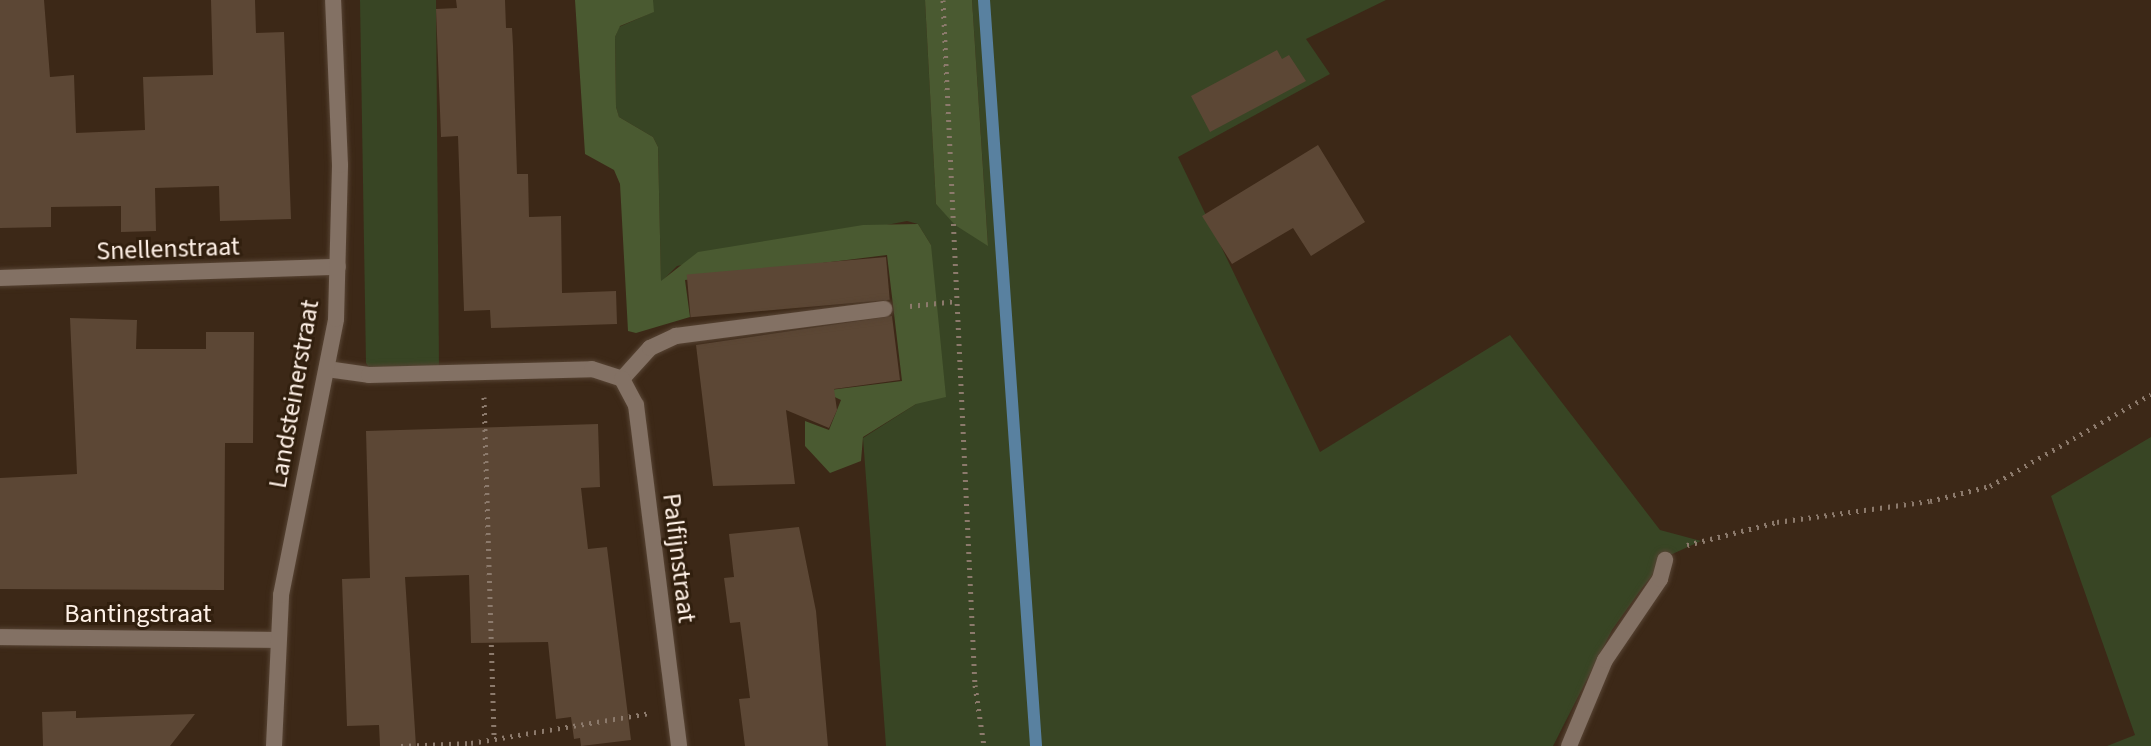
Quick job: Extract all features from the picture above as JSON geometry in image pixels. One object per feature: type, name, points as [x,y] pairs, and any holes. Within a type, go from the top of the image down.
[{"type":"street","name":"Landsteinerstraat","points":[[274,746],[276,640],[287,560],[327,369],[338,267],[333,0]]},
{"type":"street","name":"Snellenstraat","points":[[0,278],[338,267]]},
{"type":"street","points":[[327,369],[369,375],[592,369],[622,379],[650,348],[676,336],[884,309]]},
{"type":"street","name":"Palfijnstraat","points":[[622,379],[636,405],[679,746]]},
{"type":"street","points":[[1569,746],[1605,660],[1660,579],[1665,560]]},
{"type":"street","name":"Bantingstraat","points":[[0,637],[276,640]]},
{"type":"path","points":[[943,0],[975,685],[984,746]]},
{"type":"path","points":[[884,309],[957,301]]},
{"type":"path","points":[[483,372],[494,737]]},
{"type":"path","points":[[1665,560],[1678,548],[1726,533],[1990,486],[2151,394]]},
{"type":"path","points":[[401,746],[494,737],[674,709]]},
{"type":"green space","points":[[360,0],[436,0],[439,370],[370,369],[366,363]]},
{"type":"green space","points":[[575,0],[653,0],[654,12],[620,26],[615,37],[616,107],[619,117],[653,137],[658,147],[661,281],[698,252],[863,225],[918,224],[931,245],[946,397],[916,404],[863,437],[861,461],[830,473],[805,446],[805,421],[829,430],[841,400],[822,391],[902,381],[887,255],[685,280],[690,317],[636,333],[628,331],[620,184],[614,170],[585,154]]},
{"type":"green space","points":[[653,0],[925,0],[936,204],[988,245],[972,0],[1386,0],[1306,39],[1330,74],[1178,157],[1320,452],[1510,335],[1660,530],[1701,541],[1668,556],[1642,588],[1612,630],[1553,746],[886,746],[863,438],[916,404],[931,245],[918,224],[907,221],[677,266],[661,282],[658,147],[653,137],[619,117],[616,107],[615,37],[619,27],[653,12]]},
{"type":"green space","points":[[925,0],[972,0],[988,246],[955,225],[936,204]]},
{"type":"green space","points":[[2151,437],[2151,746],[2107,746],[2135,735],[2051,496]]},
{"type":"building","points":[[0,0],[44,0],[50,77],[74,75],[76,133],[145,130],[143,77],[213,75],[211,0],[255,0],[256,33],[284,32],[291,219],[220,221],[219,186],[155,188],[156,231],[121,232],[121,206],[51,207],[51,227],[0,228]]},
{"type":"building","points":[[456,0],[505,0],[506,28],[512,28],[517,174],[528,174],[529,217],[561,216],[562,293],[616,291],[617,324],[491,328],[490,310],[464,311],[458,136],[441,137],[436,9],[457,8]]},
{"type":"building","points":[[1277,50],[1282,59],[1289,55],[1306,81],[1210,132],[1191,96]]},
{"type":"building","points":[[1318,145],[1365,222],[1311,256],[1293,228],[1232,264],[1202,216]]},
{"type":"building","points":[[886,257],[890,300],[691,317],[687,274]]},
{"type":"building","points":[[892,316],[900,380],[834,389],[837,410],[829,428],[786,410],[795,484],[713,486],[696,345]]},
{"type":"building","points":[[70,318],[137,320],[136,349],[206,349],[206,332],[254,332],[253,443],[225,443],[224,590],[0,589],[0,478],[77,474]]},
{"type":"building","points":[[598,424],[600,487],[581,488],[588,549],[607,547],[631,740],[581,746],[580,738],[574,739],[571,717],[556,719],[548,642],[471,643],[469,575],[405,577],[416,746],[380,746],[379,725],[347,726],[342,579],[370,578],[366,431]]},
{"type":"building","points":[[799,527],[816,611],[828,746],[745,746],[739,699],[750,698],[740,622],[730,623],[724,578],[734,577],[729,534]]},
{"type":"building","points":[[76,711],[76,718],[195,714],[170,746],[43,746],[42,712]]},
{"type":"waterway","points":[[984,0],[1036,746]]}]
